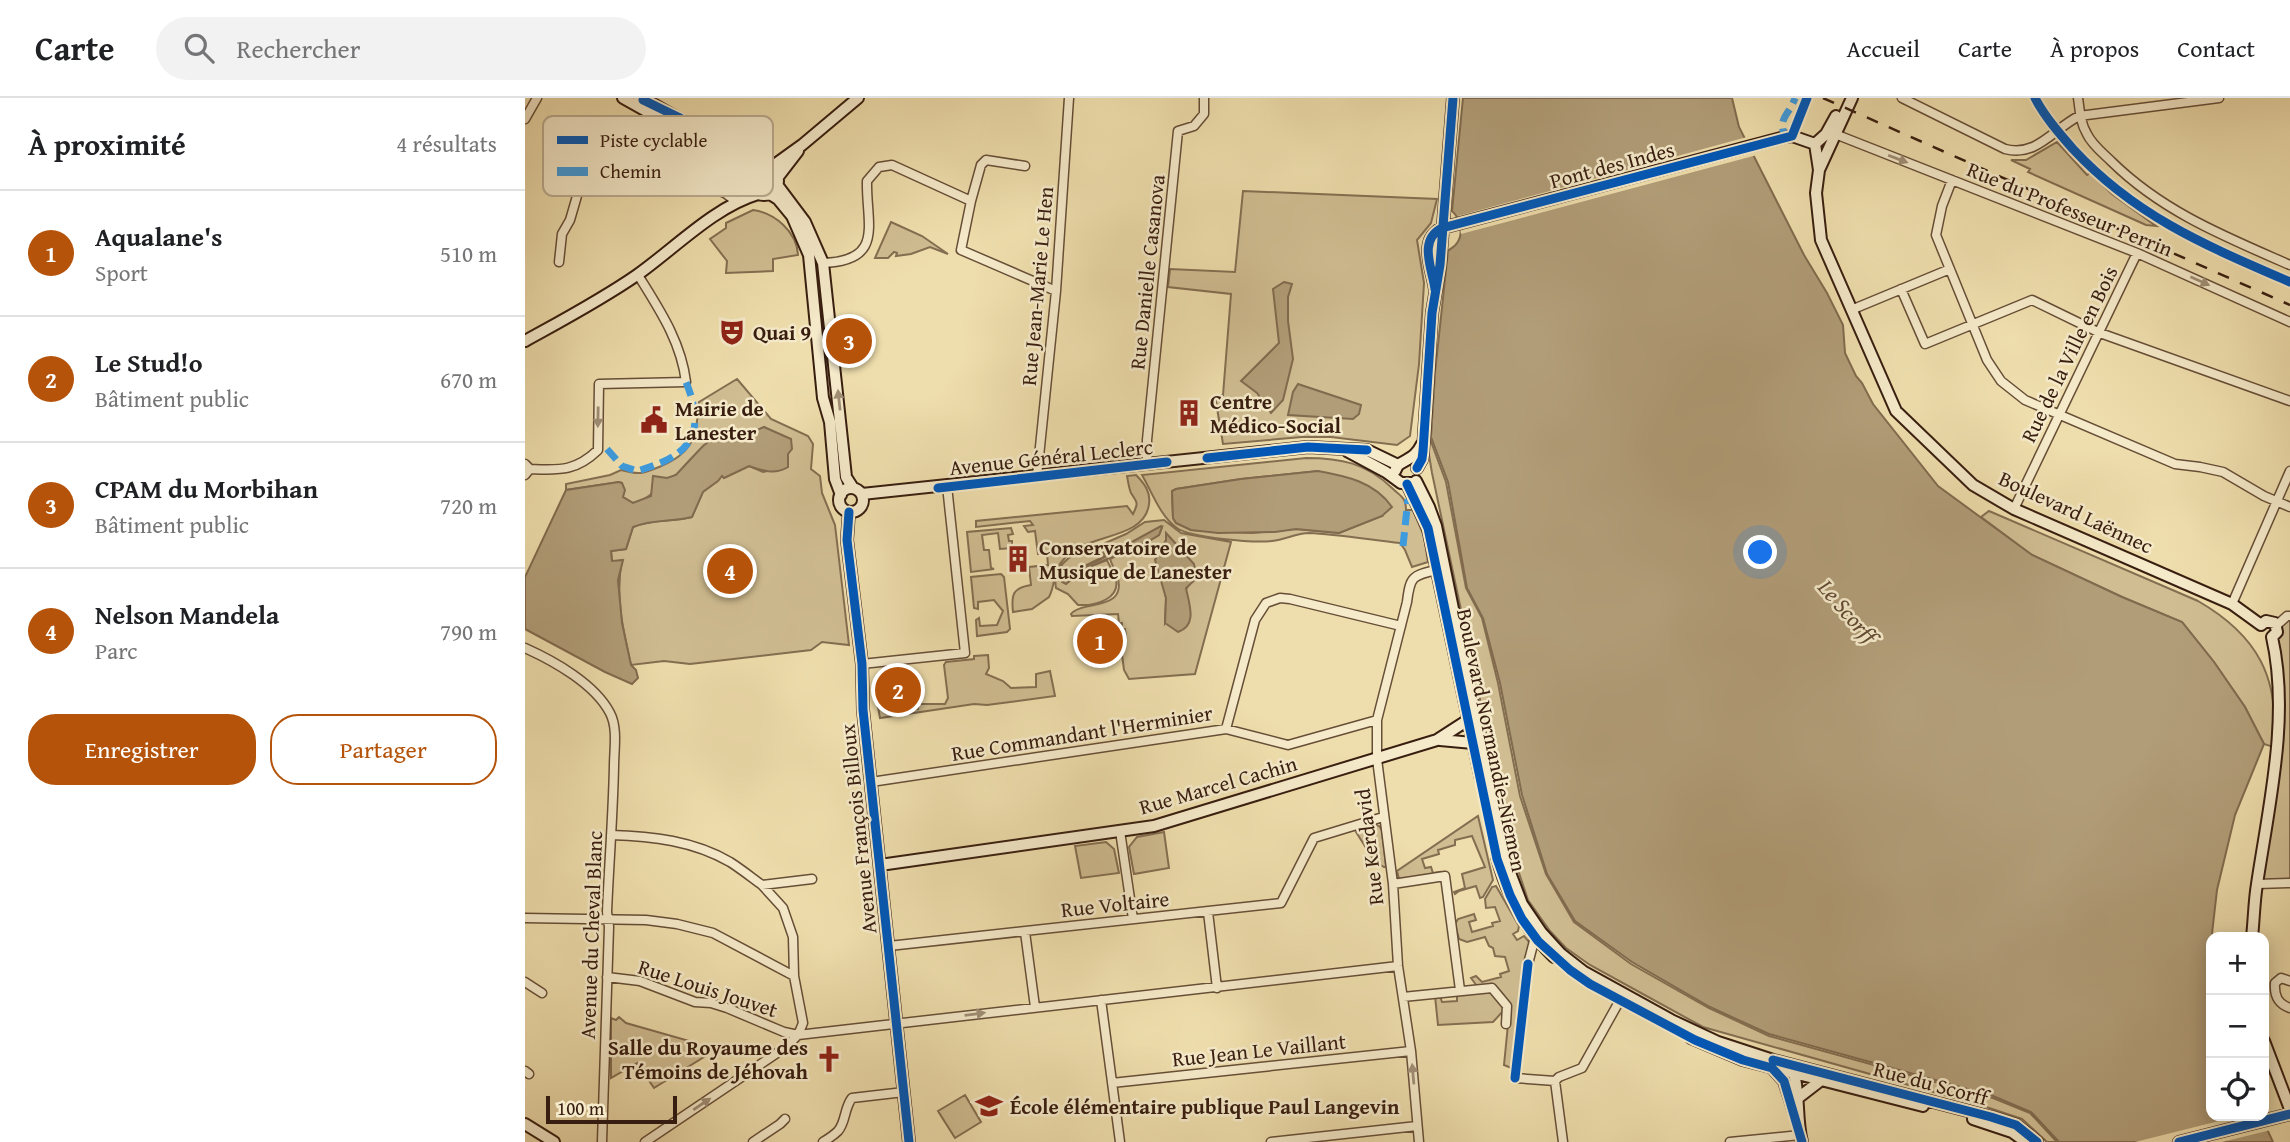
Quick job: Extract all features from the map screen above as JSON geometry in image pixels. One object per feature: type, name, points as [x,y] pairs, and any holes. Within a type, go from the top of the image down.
[{"type":"main road","points":[[623,98],[655,116]]},
{"type":"main road","points":[[773,162],[802,145],[858,98]]},
{"type":"main road","points":[[1408,465],[1418,476],[1407,481],[1395,472],[1408,465],[1422,459],[1453,98]]},
{"type":"main road","points":[[1824,144],[1845,98]]},
{"type":"main road","points":[[1824,144],[1852,98]]},
{"type":"main road","points":[[641,99],[661,116]]},
{"type":"main road","points":[[641,99],[676,116]]},
{"type":"main road","name":"Pont des Indes","points":[[1442,228],[1787,137],[1824,144]]},
{"type":"main road","name":"Boulevard Laënnec","points":[[1824,144],[1816,192],[1821,240],[1896,411],[1972,485],[2014,509],[2232,604],[2261,625]]},
{"type":"main road","points":[[775,186],[802,145]]},
{"type":"main road","points":[[773,182],[784,192],[805,222],[824,263],[846,477],[860,495],[859,510],[849,512]]},
{"type":"main road","name":"Avenue François Billoux","points":[[775,186],[778,199],[792,216],[809,255],[823,398],[830,422],[835,479],[841,495],[841,506],[849,512],[848,540],[862,664],[863,710],[909,1142]]},
{"type":"main road","points":[[525,341],[593,304],[638,275],[736,196]]},
{"type":"main road","points":[[706,222],[752,196]]},
{"type":"main road","points":[[809,255],[824,263]]},
{"type":"main road","name":"Avenue Général Leclerc","points":[[860,495],[925,493],[943,487],[1308,447],[1367,450],[1408,465]]},
{"type":"main road","name":"Avenue Général Leclerc","points":[[1345,450],[1407,481]]},
{"type":"main road","name":"Boulevard Normandie-Niemen","points":[[1407,481],[1428,528],[1497,859],[1516,907],[1535,937],[1556,959],[1580,978],[1716,1050],[1772,1068],[1810,1070]]},
{"type":"main road","name":"Boulevard Normandie-Niemen","points":[[1407,481],[1436,526],[1504,857],[1516,892],[1528,915],[1561,954],[1594,978],[1699,1034],[1794,1070]]},
{"type":"main road","points":[[841,495],[846,489],[860,495]]},
{"type":"main road","points":[[2269,621],[2277,625],[2277,632],[2272,637],[2264,636],[2261,625],[2269,621]]},
{"type":"main road","points":[[2252,932],[2257,884],[2286,726],[2286,691],[2281,659],[2272,637]]},
{"type":"main road","name":"Rue Marcel Cachin","points":[[880,865],[1154,826],[1437,740],[1468,720]]},
{"type":"main road","name":"Rue Marcel Cachin","points":[[1437,740],[1473,743]]},
{"type":"main road","points":[[2179,1142],[2290,1112],[2269,1055]]},
{"type":"main road","points":[[1772,1068],[1784,1081],[1800,1134]]},
{"type":"main road","points":[[1794,1070],[1800,1134]]},
{"type":"main road","name":"Rue du Scorff","points":[[1794,1070],[1819,1081],[1961,1115],[2012,1132],[2026,1142]]},
{"type":"main road","name":"Rue du Scorff","points":[[1810,1070],[2016,1125],[2037,1142]]},
{"type":"main road","points":[[1798,1098],[1819,1081]]},
{"type":"main road","points":[[525,1124],[554,1142]]},
{"type":"street","points":[[525,119],[537,98]]},
{"type":"street","name":"Rue Jean-Marie Le Hen","points":[[1037,476],[1056,291],[1069,98]]},
{"type":"street","name":"Rue Danielle Casanova","points":[[1147,464],[1147,440],[1178,131],[1194,126],[1204,114],[1204,98]]},
{"type":"street","points":[[1902,98],[2013,151],[2027,151],[2079,116],[2219,98]]},
{"type":"street","points":[[2078,98],[2079,116],[2093,143],[2149,195],[2192,221],[2290,265]]},
{"type":"street","name":"Rue du Professeur Perrin","points":[[1824,144],[1952,180],[2137,253],[2290,322]]},
{"type":"street","points":[[1025,166],[986,160],[981,165],[961,250],[1056,291]]},
{"type":"street","points":[[824,263],[856,257],[865,247],[870,234],[867,181],[879,167],[892,165],[971,201]]},
{"type":"street","points":[[1952,180],[1942,206],[1936,235],[1987,360],[2001,381],[2025,400],[2175,464],[2223,472],[2264,496],[2290,507]]},
{"type":"street","points":[[559,262],[562,234],[570,220],[577,196]]},
{"type":"street","points":[[730,196],[733,199]]},
{"type":"street","name":"Rue de la Ville en Bois","points":[[2014,509],[2137,253]]},
{"type":"street","points":[[1851,310],[1950,269]]},
{"type":"street","points":[[527,469],[573,468],[598,450],[599,384],[686,382],[684,366],[667,322],[638,275]]},
{"type":"street","points":[[1901,289],[1925,344],[2032,300],[2100,332],[2290,401]]},
{"type":"street","points":[[2232,604],[2290,471]]},
{"type":"street","points":[[862,664],[965,653],[943,487]]},
{"type":"street","name":"Rue Kerdavid","points":[[1419,1142],[1377,759],[1377,720],[1411,580],[1418,575],[1437,570]]},
{"type":"street","points":[[1226,729],[1255,620],[1266,603],[1280,598],[1290,599],[1401,626]]},
{"type":"street","points":[[2277,625],[2290,616]]},
{"type":"street","name":"Avenue du Cheval Blanc","points":[[525,648],[578,679],[609,711],[614,730],[602,1142]]},
{"type":"street","name":"Rue Commandant l'Herminier","points":[[871,782],[1226,729],[1288,745],[1377,720]]},
{"type":"street","name":"Rue Voltaire","points":[[889,947],[1281,903],[1314,838],[1383,817]]},
{"type":"street","points":[[1120,831],[1133,919]]},
{"type":"street","points":[[611,835],[667,839],[700,849],[729,862],[762,885],[783,908],[793,937],[794,976],[803,1023],[798,1035],[786,1047],[645,1142]]},
{"type":"street","points":[[1392,884],[1445,876],[1460,990]]},
{"type":"street","points":[[762,885],[812,879]]},
{"type":"street","points":[[2257,884],[2290,883]]},
{"type":"street","points":[[1208,912],[1217,988]]},
{"type":"street","points":[[525,918],[646,920],[677,924],[713,933],[794,976]]},
{"type":"street","points":[[1025,932],[1035,1007]]},
{"type":"street","points":[[1528,964],[1535,937]]},
{"type":"street","points":[[798,1035],[1398,967]]},
{"type":"street","name":"Rue Louis Jouvet","points":[[607,977],[640,981],[798,1035]]},
{"type":"street","points":[[2290,981],[2281,978],[2275,983],[2274,993],[2281,1005],[2290,1008]]},
{"type":"street","points":[[525,982],[543,993]]},
{"type":"street","points":[[1403,997],[1492,988],[1507,1006],[1506,1024]]},
{"type":"street","points":[[1101,1000],[1120,1142]]},
{"type":"street","points":[[1515,1078],[1555,1081],[1582,1068],[1620,1000]]},
{"type":"street","name":"Rue Jean Le Vaillant","points":[[1112,1083],[1411,1051]]},
{"type":"street","points":[[1555,1081],[1563,1142]]},
{"type":"street","points":[[823,1142],[838,1131],[847,1104],[852,1098],[904,1092]]},
{"type":"street","points":[[753,1142],[785,1119]]},
{"type":"street","points":[[1271,1142],[1417,1126]]},
{"type":"street","points":[[661,1132],[668,1142]]},
{"type":"street","points":[[1730,1142],[1800,1134]]},
{"type":"shaded area","points":[[2057,142],[2087,175],[2090,173],[2112,194],[2156,226],[2146,225],[2028,172],[2030,169],[2011,160],[2026,160]]},
{"type":"shaded area","points":[[1243,191],[1437,199],[1431,223],[1417,240],[1424,283],[1419,364],[1410,436],[1397,445],[1331,437],[1223,444],[1215,396],[1223,395],[1231,294],[1168,287],[1170,269],[1235,272]]},
{"type":"shaded area","points":[[753,210],[777,219],[789,231],[798,255],[773,259],[773,271],[726,273],[727,261],[710,239],[726,228],[726,223]]},
{"type":"shaded area","points":[[891,222],[922,236],[948,254],[930,247],[911,254],[896,256],[897,253],[894,252],[888,258],[875,258]]},
{"type":"shaded area","points":[[737,379],[771,419],[808,436],[813,444],[811,469],[820,476],[822,493],[835,525],[849,645],[822,642],[811,650],[690,664],[664,661],[631,665],[620,600],[622,560],[612,562],[611,551],[626,549],[633,527],[692,517],[703,491],[722,475],[724,478],[749,466],[763,472],[788,467],[788,454],[764,427],[739,438],[716,436],[677,474],[648,497],[633,503],[623,497],[622,483],[619,482],[566,490],[566,484],[610,475],[621,470],[644,472],[671,462],[686,450],[691,442],[699,402]]},
{"type":"shaded area","points":[[1430,439],[1446,482],[1466,588],[1482,618],[1520,796],[1546,874],[1574,922],[1631,964],[1709,1008],[1769,1036],[1993,1098],[2030,1113],[2057,1142],[2047,1142],[2022,1119],[1980,1105],[1703,1027],[1590,965],[1566,948],[1550,931],[1528,900],[1513,855],[1432,473],[1428,449]]},
{"type":"shaded area","points":[[1306,458],[1331,459],[1352,464],[1373,473],[1402,497],[1406,510],[1413,510],[1424,536],[1428,562],[1412,567],[1400,543],[1354,537],[1309,533],[1277,540],[1252,541],[1184,532],[1166,517],[1142,475]],"holes":[[[1318,471],[1382,516],[1339,533],[1296,529],[1252,533],[1191,530],[1176,523],[1173,518],[1172,491],[1241,479]]]},
{"type":"shaded area","points":[[1136,475],[1149,496],[1145,515],[1138,524],[1069,554],[1056,571],[1049,597],[1032,609],[1013,612],[1012,601],[1017,590],[1031,585],[1029,567],[1048,565],[1047,554],[1038,554],[1035,531],[1028,532],[1024,526],[1033,525],[1030,521],[976,527],[976,521],[1127,506],[1133,514],[1136,503],[1127,476]]},
{"type":"shaded area","points":[[1989,511],[2198,601],[2236,628],[2261,661],[2268,679],[2273,700],[2273,747],[2264,744],[2245,707],[2182,622],[2032,555],[1981,517]]},
{"type":"shaded area","points":[[1164,520],[1181,533],[1231,542],[1195,674],[1129,679],[1124,670],[1120,639],[1126,637],[1125,629],[1122,629],[1122,623],[1119,623],[1118,614],[1071,614],[1111,600],[1116,595],[1119,587],[1117,575],[1110,559],[1159,535],[1162,527],[1108,555],[1105,543],[1145,522]],"holes":[[[1166,534],[1185,553],[1196,577],[1165,623],[1166,598],[1157,555],[1166,540]]]},
{"type":"shaded area","points":[[1011,528],[1013,534],[1008,535],[1012,548],[1000,549],[998,533],[982,535],[984,550],[989,550],[991,568],[994,569],[971,572],[967,532]]},
{"type":"shaded area","points":[[1100,544],[1105,556],[1062,579],[1072,580],[1084,569],[1107,560],[1115,576],[1115,590],[1106,600],[1078,605],[1068,594],[1056,588],[1058,571],[1062,564],[1076,553]]},
{"type":"shaded area","points":[[1001,574],[1004,577],[1010,629],[1007,632],[977,636],[976,620],[979,618],[980,626],[997,625],[1003,611],[994,600],[978,602],[978,609],[974,608],[971,577]]},
{"type":"shaded area","points":[[2290,616],[2290,883],[2257,884],[2273,792],[2279,728],[2277,666],[2272,637]]},
{"type":"shaded area","points":[[988,655],[989,668],[986,674],[1003,681],[1011,688],[1036,687],[1036,674],[1050,671],[1055,696],[987,705],[974,704],[880,718],[878,707],[893,707],[894,712],[918,709],[918,704],[945,704],[948,698],[944,665],[946,662]]},
{"type":"shaded area","points":[[1478,816],[1493,880],[1483,897],[1480,898],[1476,886],[1455,894],[1454,892],[1465,888],[1462,874],[1485,867],[1472,836],[1455,840],[1455,845],[1422,859],[1425,868],[1431,867],[1433,873],[1440,874],[1399,879],[1397,871]]},
{"type":"shaded area","points":[[1374,824],[1382,830],[1386,867],[1375,862],[1356,832]]},
{"type":"shaded area","points":[[1164,832],[1169,868],[1134,874],[1129,847],[1137,837]]},
{"type":"shaded area","points":[[1106,842],[1114,849],[1119,873],[1081,878],[1075,846]]},
{"type":"shaded area","points":[[1496,886],[1519,926],[1518,931],[1513,934],[1517,940],[1524,936],[1530,943],[1524,964],[1514,1069],[1504,1065],[1510,1004],[1497,988],[1489,985],[1477,986],[1471,978],[1476,976],[1482,982],[1501,977],[1500,974],[1509,971],[1505,957],[1495,956],[1485,937],[1467,942],[1459,939],[1455,924],[1458,919],[1474,914],[1476,920],[1469,922],[1472,932],[1500,921],[1495,907],[1486,908],[1485,899],[1492,887]]},
{"type":"shaded area","points":[[1491,992],[1505,1009],[1493,1022],[1438,1025],[1435,996],[1440,996],[1442,1002],[1457,1001],[1457,995]]},
{"type":"shaded area","points":[[619,1017],[626,1023],[693,1042],[704,1057],[654,1088],[637,1063],[611,1078],[611,1018],[616,1020]]},
{"type":"shaded area","points":[[965,1095],[981,1122],[955,1138],[938,1111]]},
{"type":"water","name":"Le Scorff","points":[[1463,98],[1732,98],[1739,127],[1843,325],[1845,353],[1856,376],[1873,404],[1938,486],[2032,555],[2182,622],[2245,707],[2264,744],[2235,815],[2217,890],[2212,932],[2206,932],[2206,1121],[2263,1121],[2273,1142],[2059,1142],[2031,1112],[1993,1096],[1769,1034],[1710,1007],[1632,962],[1575,921],[1547,874],[1522,795],[1500,683],[1483,618],[1467,588],[1448,482],[1431,437],[1448,251],[1456,244],[1461,231],[1452,211]]},
{"type":"water","points":[[1284,282],[1292,284],[1288,297],[1288,321],[1293,359],[1283,400],[1271,413],[1257,393],[1241,381],[1279,343],[1273,289]]},
{"type":"water","points":[[1298,384],[1361,405],[1359,414],[1353,419],[1288,415],[1293,392]]},
{"type":"water","points":[[764,427],[791,439],[788,467],[774,472],[749,466],[724,478],[722,476],[703,492],[692,517],[633,527],[626,549],[611,551],[612,561],[623,560],[618,580],[622,623],[631,665],[638,678],[632,684],[525,629],[525,577],[566,490],[619,482],[625,490],[623,497],[633,503],[651,496],[653,476],[667,478],[676,475],[716,436],[739,438]]},
{"type":"water","points":[[1318,471],[1349,478],[1368,486],[1385,498],[1392,507],[1382,516],[1339,533],[1296,529],[1218,533],[1191,530],[1176,523],[1173,518],[1172,491],[1176,489]]},
{"type":"water","points":[[1161,526],[1159,535],[1149,541],[1084,569],[1066,584],[1062,582],[1066,575]]},
{"type":"water","points":[[1166,533],[1194,564],[1197,578],[1186,588],[1190,619],[1184,629],[1178,632],[1165,623],[1166,598],[1155,560],[1166,541]]},
{"type":"pier","points":[[1747,137],[1757,155],[1461,234],[1458,216]]},
{"type":"pier","points":[[2219,1121],[2267,1121],[2271,1130],[2222,1142],[2135,1142]]},
{"type":"railway","points":[[1823,98],[2290,305]]},
{"type":"marked path","points":[[1787,142],[1783,122],[1795,98]]},
{"type":"marked path","points":[[607,449],[622,466],[637,471],[670,458],[681,450],[694,430],[695,417],[686,382]]},
{"type":"marked path","points":[[1403,546],[1408,499]]},
{"type":"cycle path","points":[[1417,468],[1423,451],[1432,313],[1440,265],[1453,98]]},
{"type":"cycle path","points":[[1435,289],[1428,247],[1435,233],[1442,228],[1792,136],[1807,98]]},
{"type":"cycle path","points":[[2035,98],[2073,149],[2122,193],[2174,228],[2290,282]]},
{"type":"cycle path","points":[[643,100],[676,116]]},
{"type":"cycle path","points":[[1207,458],[1308,447],[1367,450]]},
{"type":"cycle path","points":[[938,488],[1167,462]]},
{"type":"cycle path","points":[[1407,484],[1428,528],[1497,859],[1522,919],[1538,941],[1590,984],[1695,1040],[1743,1060],[1772,1068],[1784,1081],[1802,1142]]},
{"type":"cycle path","points":[[849,512],[847,540],[862,664],[863,710],[909,1142]]},
{"type":"cycle path","points":[[1515,1078],[1528,964]]},
{"type":"cycle path","points":[[1773,1060],[1991,1117],[2016,1125],[2037,1142]]},
{"type":"cycle path","points":[[2179,1142],[2290,1114]]},
{"type":"place","name":"Quai 9","points":[[732,332]]},
{"type":"place","name":"CPAM du Morbihan","points":[[849,341]]},
{"type":"place","name":"Centre Médico-Social","points":[[1189,413]]},
{"type":"place","name":"Mairie de Lanester","points":[[654,420]]},
{"type":"place","name":"Conservatoire de Musique de Lanester","points":[[1018,559]]},
{"type":"place","name":"Nelson Mandela","points":[[730,571]]},
{"type":"place","name":"Aqualane's","points":[[1100,641]]},
{"type":"place","name":"Le Stud!o","points":[[898,690]]},
{"type":"place","name":"Salle du Royaume des Témoins de Jéhovah","points":[[829,1059]]},
{"type":"place","name":"École élémentaire publique Paul Langevin","points":[[989,1106]]}]
